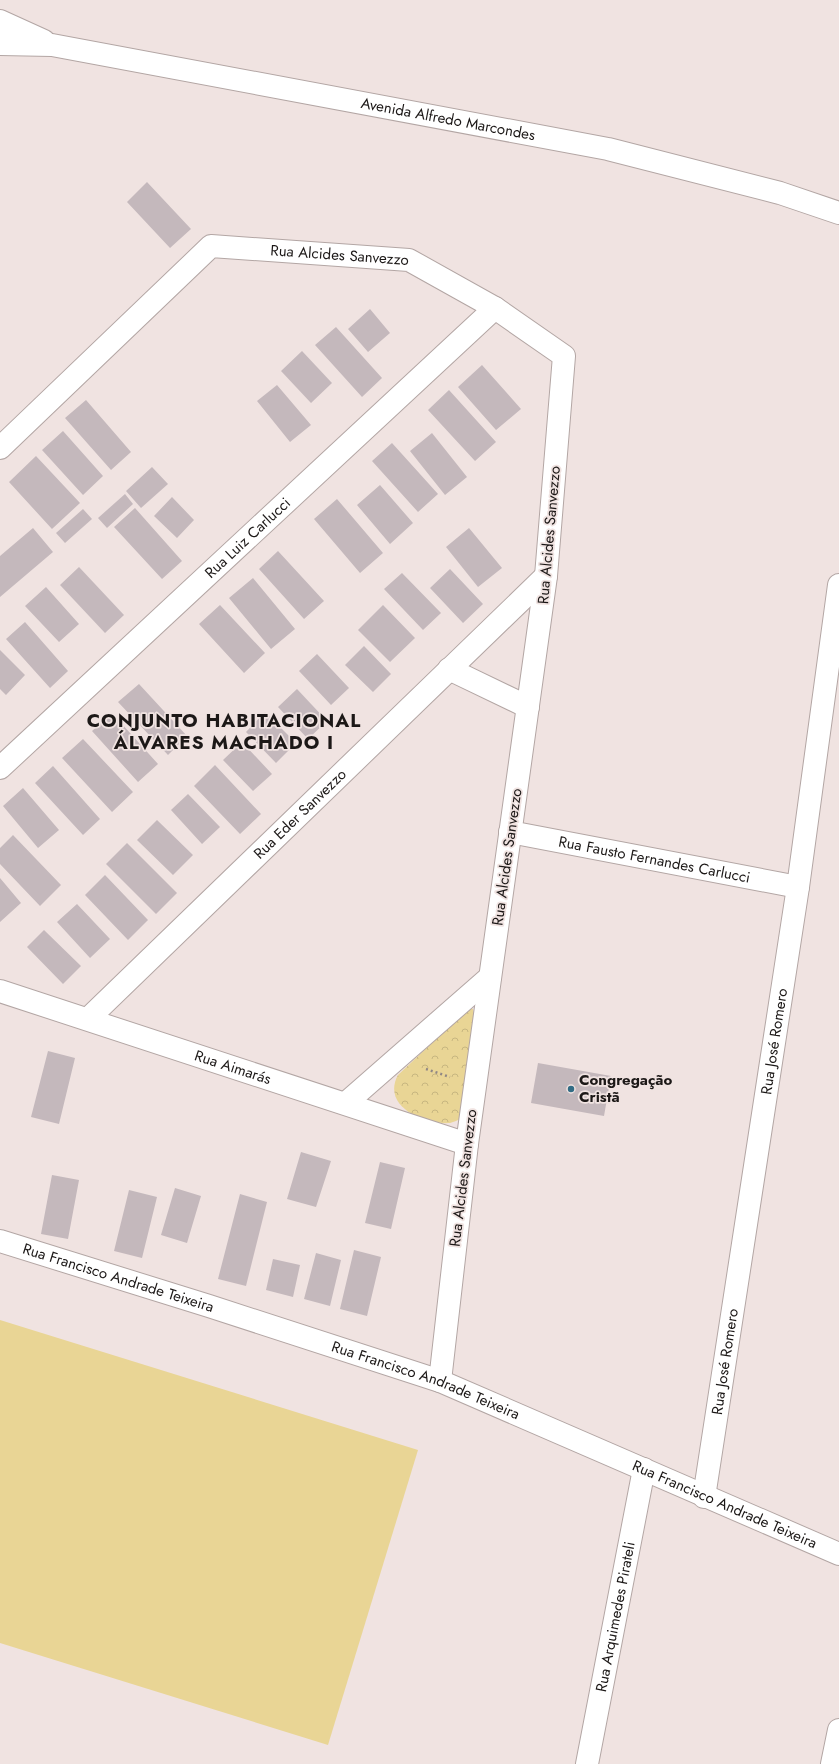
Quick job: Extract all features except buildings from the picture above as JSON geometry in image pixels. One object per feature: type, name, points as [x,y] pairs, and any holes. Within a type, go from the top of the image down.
[{"type":"street","name":"Avenida Alfredo Marcondes","points":[[0,21],[52,45]]},
{"type":"street","name":"Avenida Alfredo Marcondes","points":[[0,44],[52,45],[608,148],[780,194],[839,213]]},
{"type":"street","name":"Rua Alcides Sanvezzo","points":[[0,448],[211,246],[409,260],[496,308],[564,356],[546,576],[467,1144],[440,1381]]},
{"type":"street","name":"Rua Luiz Carlucci","points":[[0,768],[496,308]]},
{"type":"street","name":"Rua Eder Sanvezzo","points":[[88,1019],[546,576]]},
{"type":"street","name":"Rua José Romero","points":[[704,1497],[798,887],[839,584]]},
{"type":"street","points":[[449,670],[528,707]]},
{"type":"street","name":"Rua Fausto Fernandes Carlucci","points":[[510,832],[798,887]]},
{"type":"street","points":[[346,1103],[397,1060],[490,977]]},
{"type":"street","name":"Rua Aimarás","points":[[0,991],[346,1103],[467,1144]]},
{"type":"street","name":"Rua Francisco Andrade Teixeira","points":[[0,1241],[209,1306],[440,1381],[644,1469],[704,1497],[839,1554]]},
{"type":"street","name":"Rua Arquimedes Pirateli","points":[[588,1764],[644,1469]]},
{"type":"street","points":[[832,1764],[839,1730]]},
{"type":"path","points":[[397,1060],[475,1085]]},
{"type":"green space","points":[[468,1009],[473,1009],[474,1013],[462,1118],[450,1123],[440,1123],[418,1117],[400,1104],[395,1096],[394,1086],[398,1075]]},
{"type":"green space","points":[[0,1320],[418,1450],[328,1745],[0,1643]]},
{"type":"place","name":"Congregação Cristã","points":[[571,1089]]},
{"type":"district","name":"CONJUNTO HABITACIONAL ÁLVARES MACHADO I","points":[[224,731]]}]
